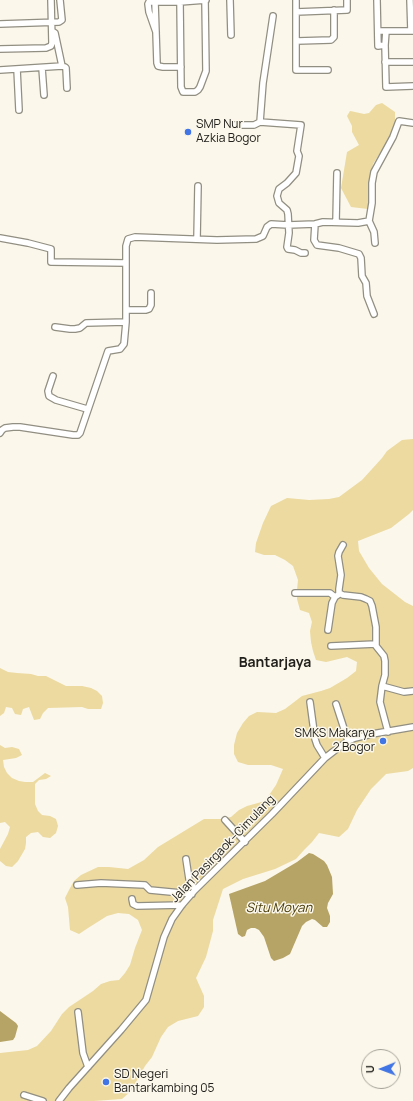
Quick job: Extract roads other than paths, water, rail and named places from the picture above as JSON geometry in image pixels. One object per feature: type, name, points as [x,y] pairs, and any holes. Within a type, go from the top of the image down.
[{"type":"street","points":[[0,49],[51,46],[52,23],[50,0]]},
{"type":"street","points":[[0,24],[59,22],[62,20],[60,0]]},
{"type":"street","points":[[180,2],[182,90],[184,92],[197,92],[206,71],[205,0],[155,2],[157,65],[163,67],[181,67]]},
{"type":"street","points":[[230,0],[230,35]]},
{"type":"street","points":[[296,0],[296,70],[328,70]]},
{"type":"street","points":[[296,12],[347,10],[347,0]]},
{"type":"street","points":[[377,0],[378,46],[385,45]]},
{"type":"street","points":[[378,31],[412,31],[410,0]]},
{"type":"street","points":[[297,41],[331,40],[334,37],[334,10]]},
{"type":"street","points":[[260,122],[263,83],[273,16]]},
{"type":"street","points":[[52,31],[55,33],[62,66],[66,68],[67,88]]},
{"type":"street","points":[[386,31],[386,87],[413,86]]},
{"type":"street","points":[[386,62],[413,62]]},
{"type":"street","points":[[0,70],[62,66]]},
{"type":"street","points":[[42,68],[44,95]]},
{"type":"street","points":[[17,70],[19,110]]},
{"type":"street","points":[[375,243],[374,232],[369,221],[375,169],[393,137],[399,121],[413,123]]},
{"type":"street","points":[[234,125],[254,125],[260,122],[301,125],[297,151],[299,156],[296,173],[278,191],[278,201],[288,212],[287,247],[301,253],[305,253]]},
{"type":"street","points":[[336,222],[337,173]]},
{"type":"street","points":[[197,239],[198,186]]},
{"type":"street","points":[[0,433],[5,428],[13,427],[78,435],[81,431],[90,400],[108,350],[120,349],[124,344],[126,322],[126,244],[128,240],[132,238],[217,240],[260,238],[269,225],[369,221]]},
{"type":"street","points":[[314,224],[314,240],[317,245],[339,248],[359,254],[361,258],[362,276],[366,283],[367,296],[374,314]]},
{"type":"street","points":[[0,238],[28,243],[51,250],[51,262],[126,263]]},
{"type":"street","points":[[126,310],[149,310],[151,305],[151,293]]},
{"type":"street","points":[[55,327],[75,329],[86,324],[126,322]]},
{"type":"street","points":[[53,376],[48,391],[49,396],[56,400],[87,409]]},
{"type":"street","points":[[328,630],[332,603],[339,589],[341,575],[338,556],[343,545]]},
{"type":"street","points":[[295,593],[330,593],[361,597],[370,601],[374,612],[376,644],[384,656],[385,661],[385,675],[380,702],[388,732]]},
{"type":"street","points":[[331,646],[376,644]]},
{"type":"street","points":[[382,686],[404,692],[413,691]]},
{"type":"street","points":[[310,702],[315,739],[325,758]]},
{"type":"street","points":[[336,704],[348,741]]},
{"type":"street","name":"Jalan Pasirgaok–Cimulang","points":[[59,1101],[146,1000],[164,937],[172,919],[194,892],[245,842],[325,758],[348,741],[355,738],[413,727]]},
{"type":"street","points":[[225,820],[245,842]]},
{"type":"street","points":[[77,886],[101,883],[145,885],[150,890],[194,892],[189,878],[186,859]]},
{"type":"street","points":[[132,899],[133,904],[137,906],[182,905]]},
{"type":"street","points":[[78,1012],[84,1053],[88,1067]]},
{"type":"street","points":[[24,1095],[43,1101]]},
{"type":"water","name":"Situ Moyan","points":[[309,853],[324,861],[332,877],[333,894],[327,908],[330,916],[330,922],[327,927],[323,927],[312,919],[306,922],[302,926],[290,954],[274,961],[271,958],[264,937],[259,930],[251,928],[247,930],[245,936],[242,937],[238,934],[229,894],[265,881]]},
{"type":"water","points":[[0,1011],[18,1026],[13,1040],[0,1042]]},
{"type":"place","name":"SMP Nur Azkia Bogor","points":[[188,132]]},
{"type":"place","name":"SMKS Makarya 2 Bogor","points":[[383,741]]},
{"type":"place","name":"SD Negeri Bantarkambing 05","points":[[106,1082]]},
{"type":"district","name":"Bantarjaya","points":[[275,663]]}]
